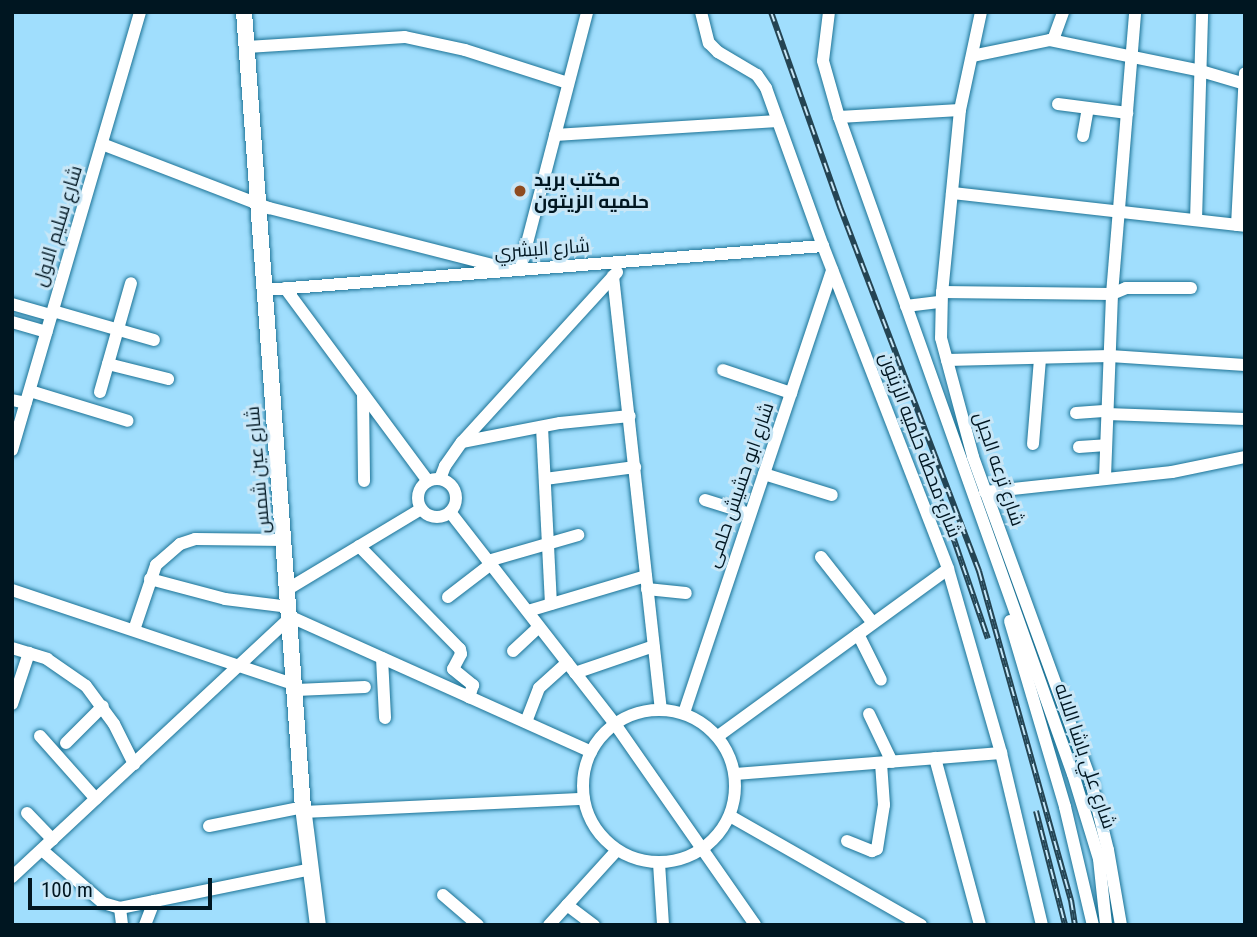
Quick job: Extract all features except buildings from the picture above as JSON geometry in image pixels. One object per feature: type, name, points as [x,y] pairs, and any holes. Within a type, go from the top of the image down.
[{"type":"main road","name":"شارع عين شمس","points":[[244,12],[304,809],[318,925]]},
{"type":"street","name":"شارع سليم الاول","points":[[12,450],[140,12]]},
{"type":"street","points":[[102,144],[258,205],[517,270],[587,12]]},
{"type":"street","name":"شارع محطه حلميه الزيتون","points":[[701,12],[709,43],[718,52],[757,75],[766,88],[832,270],[948,569],[1001,753],[1042,925]]},
{"type":"street","name":"شارع محطه حلميه الزيتون","points":[[829,12],[823,61],[839,117],[1011,602]]},
{"type":"street","name":"شارع ترعه الجبل","points":[[981,12],[960,110],[940,325],[960,415],[985,492],[1090,778],[1108,850],[1121,925]]},
{"type":"street","points":[[1053,40],[1063,12]]},
{"type":"street","points":[[1105,477],[1112,294],[1135,12]]},
{"type":"street","points":[[1196,220],[1202,12]]},
{"type":"street","points":[[247,47],[405,37],[436,42],[568,83]]},
{"type":"street","points":[[951,193],[1241,226],[1244,80],[1053,40],[972,56]]},
{"type":"street","points":[[1058,104],[1127,113]]},
{"type":"street","points":[[1083,136],[1088,107]]},
{"type":"street","points":[[839,117],[960,110]]},
{"type":"street","points":[[555,135],[778,121]]},
{"type":"street","name":"شارع البشري","points":[[265,290],[823,246]]},
{"type":"street","points":[[285,288],[363,395],[434,480],[454,490],[456,502],[450,512],[435,517],[421,509],[418,494],[434,480],[462,442],[626,262]]},
{"type":"street","name":"شارع ابو حشيش حلمى","points":[[684,713],[832,270]]},
{"type":"street","points":[[613,276],[661,709]]},
{"type":"street","points":[[100,392],[131,283]]},
{"type":"street","points":[[906,306],[941,297],[1112,294],[1126,288],[1191,288]]},
{"type":"street","points":[[12,304],[154,340]]},
{"type":"street","points":[[12,322],[47,332]]},
{"type":"street","points":[[947,360],[1110,356],[1245,365]]},
{"type":"street","points":[[1033,444],[1040,358]]},
{"type":"street","points":[[108,363],[168,379]]},
{"type":"street","points":[[723,370],[791,393]]},
{"type":"street","points":[[363,395],[364,481]]},
{"type":"street","points":[[12,400],[28,397],[128,421]]},
{"type":"street","points":[[1076,413],[1245,419]]},
{"type":"street","points":[[462,442],[542,427],[630,416]]},
{"type":"street","points":[[542,427],[551,604]]},
{"type":"street","points":[[1079,447],[1106,445]]},
{"type":"street","points":[[985,492],[1105,477],[1172,472],[1245,457]]},
{"type":"street","points":[[545,479],[635,467]]},
{"type":"street","points":[[764,474],[832,495]]},
{"type":"street","points":[[705,500],[750,514]]},
{"type":"street","points":[[288,589],[421,509]]},
{"type":"street","points":[[450,512],[615,724],[755,925]]},
{"type":"street","name":"شارع ترعه الجبل","points":[[987,533],[1065,807],[1093,925]]},
{"type":"street","points":[[448,597],[490,563],[578,536]]},
{"type":"street","points":[[134,631],[150,579],[167,553],[195,539],[285,540]]},
{"type":"street","points":[[359,546],[460,649],[461,654],[453,669],[473,685],[469,697]]},
{"type":"street","points":[[821,557],[873,623]]},
{"type":"street","points":[[718,736],[948,569]]},
{"type":"street","points":[[150,579],[225,599],[290,612],[382,658],[591,752]]},
{"type":"street","points":[[528,611],[647,582],[686,593]]},
{"type":"street","points":[[12,590],[296,687],[365,687]]},
{"type":"street","name":"شارع علي باشا اللاله","points":[[1011,602],[1093,837],[1105,925]]},
{"type":"street","points":[[12,877],[239,666],[290,612]]},
{"type":"street","points":[[513,651],[539,627]]},
{"type":"street","points":[[858,634],[881,680]]},
{"type":"street","points":[[526,722],[539,688],[571,668],[654,646]]},
{"type":"street","points":[[12,648],[67,671],[86,686],[103,706],[134,764]]},
{"type":"street","points":[[12,704],[29,653]]},
{"type":"street","points":[[382,658],[385,718]]},
{"type":"street","points":[[66,743],[103,706]]},
{"type":"street","points":[[661,709],[684,713],[702,722],[726,747],[735,774],[736,795],[730,816],[723,829],[702,849],[682,859],[659,863],[630,857],[617,850],[596,828],[584,799],[583,783],[591,752],[615,724],[637,713],[661,709]]},
{"type":"street","points":[[847,841],[872,851],[877,849],[884,805],[886,762],[869,714]]},
{"type":"street","points":[[40,736],[96,799]]},
{"type":"street","points":[[735,774],[1001,753]]},
{"type":"street","points":[[935,758],[980,925]]},
{"type":"street","points":[[209,826],[304,809],[584,799]]},
{"type":"street","points":[[27,813],[53,840]]},
{"type":"street","points":[[730,816],[917,924]]},
{"type":"street","points":[[42,850],[103,903],[120,908],[311,869]]},
{"type":"street","points":[[549,925],[617,850]]},
{"type":"street","points":[[659,863],[663,925]]},
{"type":"street","points":[[443,895],[478,925]]},
{"type":"street","points":[[145,925],[154,901]]},
{"type":"street","points":[[566,905],[594,925]]},
{"type":"street","points":[[120,908],[122,925]]},
{"type":"railway","points":[[771,12],[840,207],[979,571],[1071,900],[1075,925]]},
{"type":"railway","points":[[937,490],[988,639]]},
{"type":"railway","points":[[1036,811],[1065,925]]},
{"type":"place","name":"مكتب بريد حلميه الزيتون","points":[[520,191]]}]
